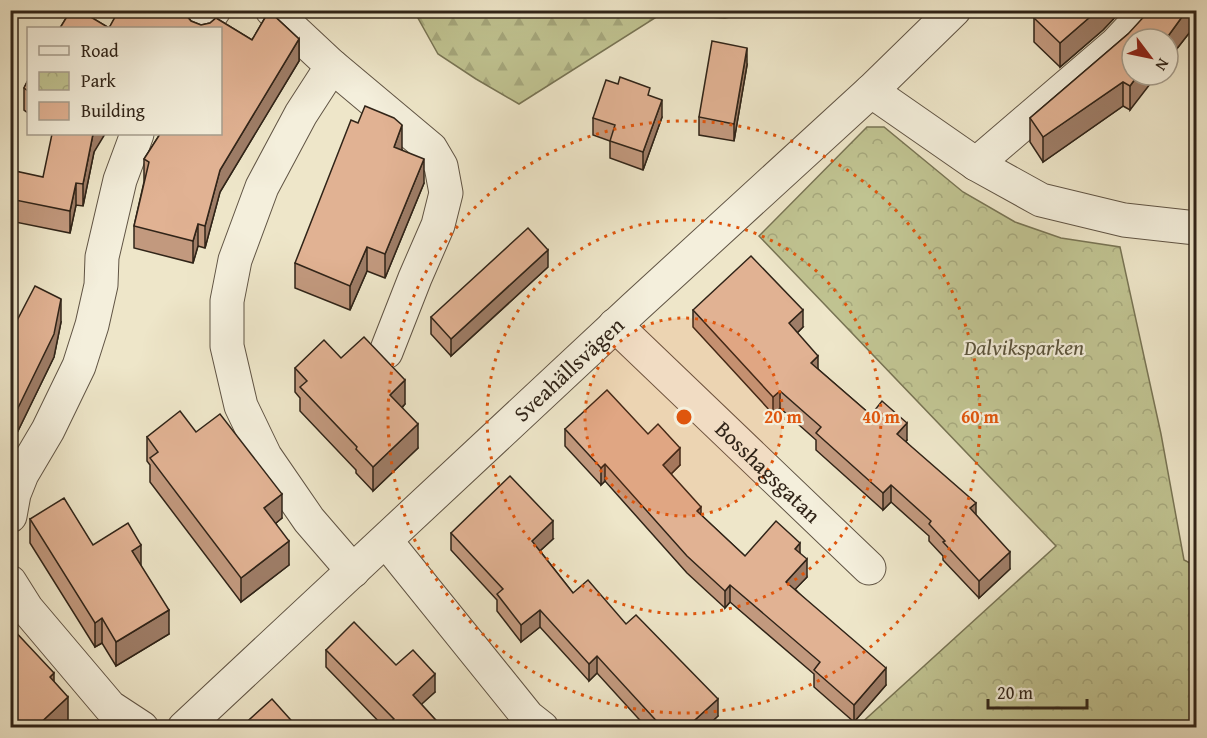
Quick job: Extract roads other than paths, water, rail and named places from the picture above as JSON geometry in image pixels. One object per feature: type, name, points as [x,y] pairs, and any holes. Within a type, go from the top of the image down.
[{"type":"street","points":[[203,27],[214,10]]},
{"type":"street","points":[[272,10],[332,66],[430,149],[441,166],[446,192],[438,225],[386,352]]},
{"type":"street","name":"Sveahällsvägen","points":[[184,728],[615,326],[871,92],[954,10]]},
{"type":"street","points":[[976,164],[1116,44],[1148,10]]},
{"type":"street","points":[[332,66],[301,114],[262,187],[235,260],[227,301],[227,346],[241,406],[265,456],[309,520],[353,571]]},
{"type":"street","points":[[871,92],[976,164],[1041,200],[1124,220],[1197,228]]},
{"type":"street","points":[[10,516],[14,494],[22,474],[48,430],[79,366],[101,285],[102,257],[120,180],[138,135]]},
{"type":"street","name":"Bosshagsgatan","points":[[615,326],[869,568]]},
{"type":"street","points":[[386,541],[528,717],[542,728]]},
{"type":"street","points":[[10,582],[27,609],[110,706],[142,728]]},
{"type":"park label","name":"Dalviksparken","points":[[1024,347]]}]
